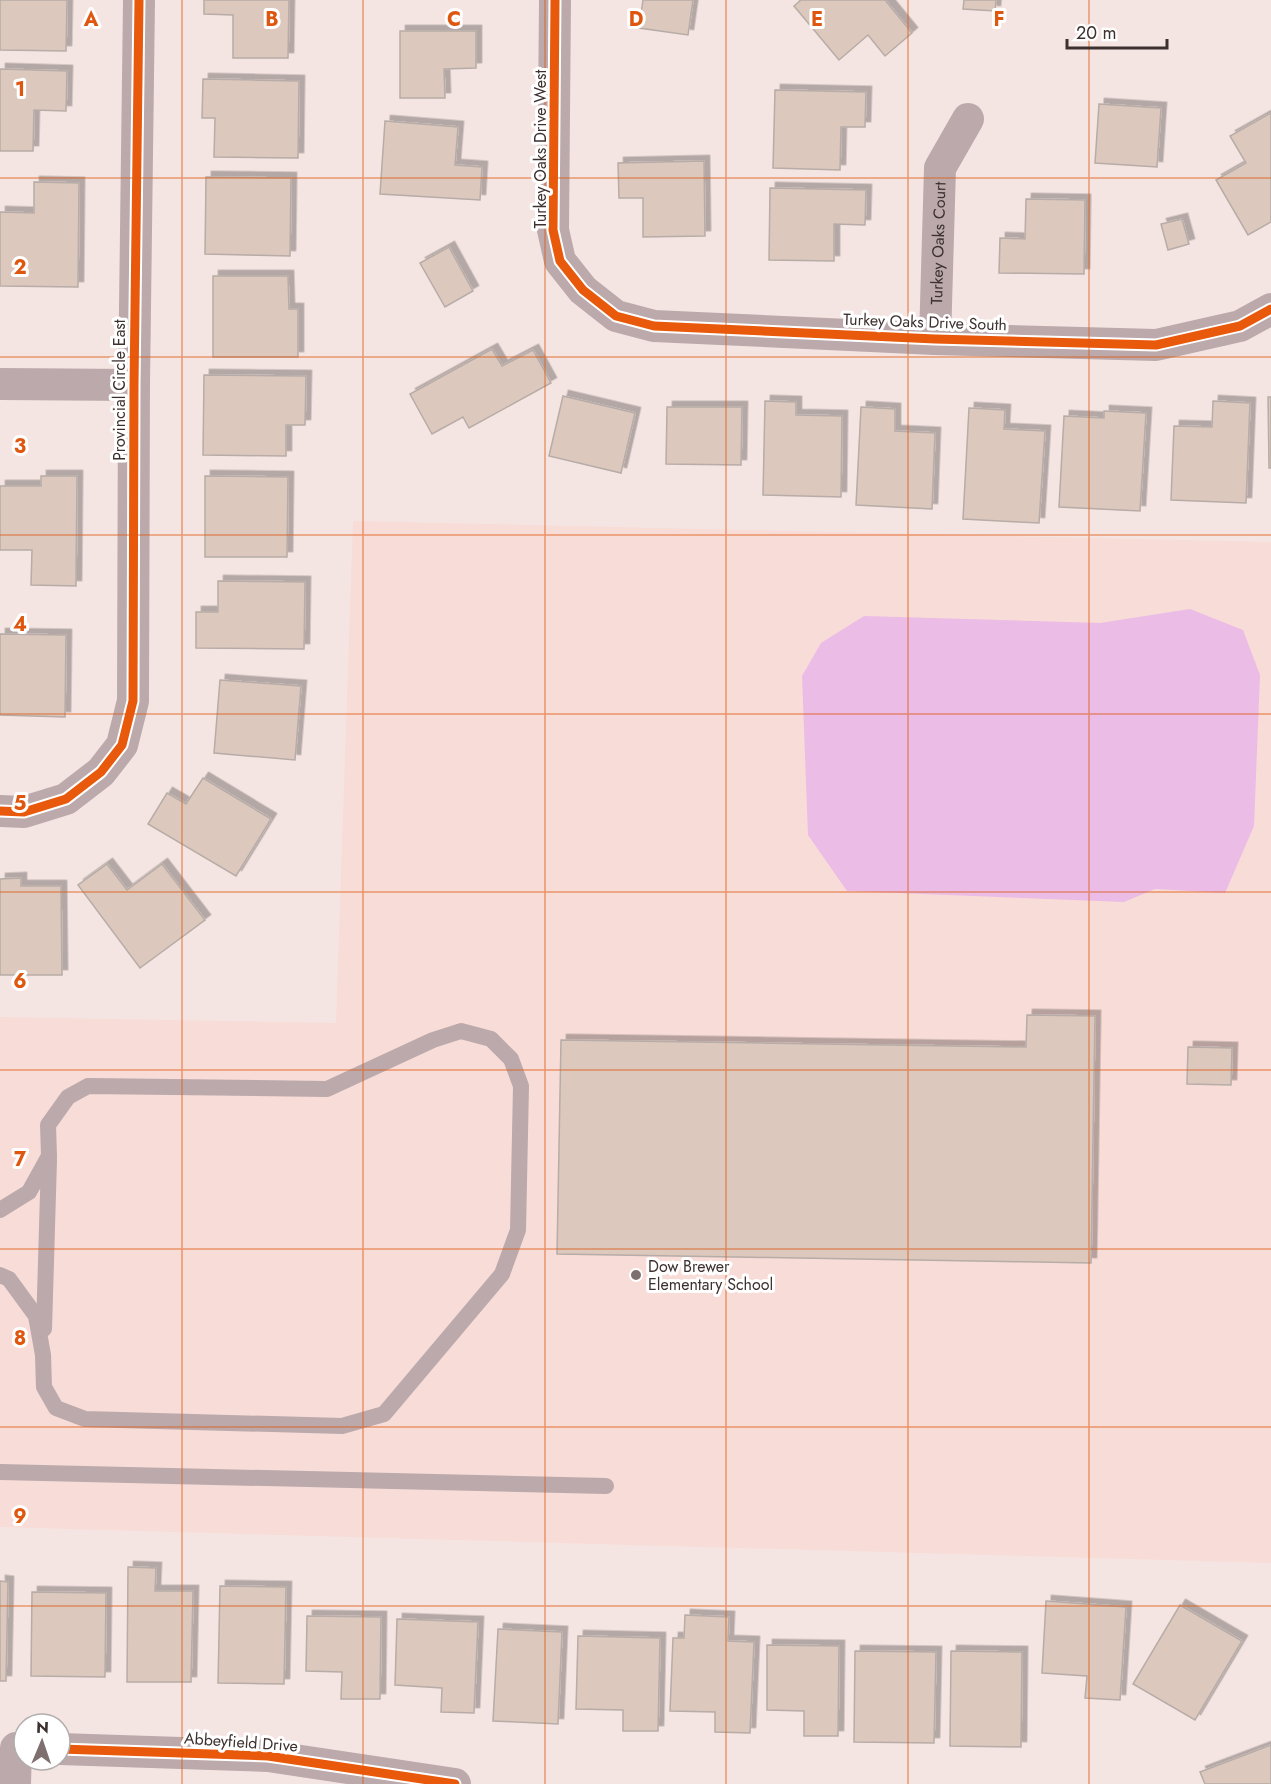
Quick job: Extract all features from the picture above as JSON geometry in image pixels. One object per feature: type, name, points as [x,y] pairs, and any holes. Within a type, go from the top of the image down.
[{"type":"street","name":"Provincial Circle East","points":[[0,812],[24,812],[66,799],[101,772],[122,745],[133,701],[139,0]]},
{"type":"street","name":"Turkey Oaks Drive West","points":[[555,0],[553,230],[560,261],[583,290]]},
{"type":"street","name":"Turkey Oaks Court","points":[[935,339],[940,168],[968,119]]},
{"type":"street","name":"Turkey Oaks Drive South","points":[[583,290],[616,316],[654,327],[935,339],[1156,345],[1240,326],[1271,309]]},
{"type":"street","points":[[0,384],[134,385]]},
{"type":"street","name":"Abbeyfield Drive","points":[[72,1749],[268,1756],[455,1784]]},
{"type":"lane","points":[[461,1030],[491,1039],[511,1059],[521,1086],[518,1230],[502,1274],[384,1414],[342,1426],[86,1419],[56,1408],[45,1387],[43,1355],[48,1125],[68,1097],[88,1086],[327,1089],[433,1040],[461,1030]]},
{"type":"lane","points":[[0,1210],[28,1192],[49,1156]]},
{"type":"lane","points":[[0,1275],[9,1279],[36,1316],[43,1355]]},
{"type":"lane","points":[[0,1472],[606,1486]]},
{"type":"shaded area","name":"Dow Brewer Elementary School","points":[[353,521],[1271,542],[1271,1563],[0,1527],[0,1017],[336,1023]]},
{"type":"shaded area","points":[[1190,609],[1243,630],[1260,675],[1254,826],[1225,893],[1155,889],[1124,902],[847,891],[808,835],[802,676],[821,643],[864,616],[1100,623]]},
{"type":"building","points":[[0,0],[67,0],[66,51],[0,50]]},
{"type":"building","points":[[204,0],[289,0],[288,58],[233,58],[233,15],[204,14]]},
{"type":"building","points":[[643,0],[693,0],[688,35],[639,28]]},
{"type":"building","points":[[801,0],[885,0],[912,33],[885,56],[868,35],[839,60],[794,6]]},
{"type":"building","points":[[964,0],[996,0],[995,11],[963,9]]},
{"type":"building","points":[[400,31],[476,31],[476,68],[444,69],[445,98],[400,98]]},
{"type":"building","points":[[0,69],[67,71],[66,111],[34,110],[33,151],[0,151]]},
{"type":"building","points":[[203,79],[299,81],[298,158],[214,157],[215,118],[202,118]]},
{"type":"building","points":[[775,90],[866,92],[865,127],[841,127],[840,170],[773,168]]},
{"type":"building","points":[[1099,104],[1161,108],[1157,167],[1095,163]]},
{"type":"building","points":[[1271,113],[1271,222],[1248,235],[1216,180],[1246,163],[1230,136]]},
{"type":"building","points":[[385,121],[458,127],[455,165],[482,167],[480,200],[380,194]]},
{"type":"building","points":[[704,161],[705,236],[643,237],[643,198],[619,198],[618,163]]},
{"type":"building","points":[[206,177],[291,178],[290,256],[205,254]]},
{"type":"building","points":[[34,182],[79,183],[78,287],[0,286],[0,212],[34,213]]},
{"type":"building","points":[[770,188],[866,190],[865,225],[834,224],[834,261],[769,260]]},
{"type":"building","points":[[1026,199],[1085,200],[1084,274],[999,273],[1000,238],[1025,239]]},
{"type":"building","points":[[1182,219],[1189,244],[1168,250],[1161,224]]},
{"type":"building","points":[[449,247],[473,291],[445,307],[420,263]]},
{"type":"building","points":[[213,276],[288,276],[289,309],[298,309],[298,357],[213,357]]},
{"type":"building","points":[[492,349],[502,366],[533,350],[551,383],[469,428],[463,417],[432,434],[410,394]]},
{"type":"building","points":[[204,375],[306,376],[305,425],[286,425],[286,456],[203,455]]},
{"type":"building","points":[[563,396],[635,413],[621,473],[549,456]]},
{"type":"building","points":[[1268,397],[1271,397],[1271,468],[1269,468]]},
{"type":"building","points":[[765,401],[796,402],[796,415],[842,416],[841,497],[763,495]]},
{"type":"building","points":[[1213,401],[1250,403],[1246,503],[1171,500],[1174,426],[1212,427]]},
{"type":"building","points":[[667,407],[742,407],[741,465],[666,464]]},
{"type":"building","points":[[861,407],[895,409],[895,431],[935,433],[932,509],[856,505]]},
{"type":"building","points":[[969,408],[1005,410],[1004,429],[1045,431],[1039,523],[963,519]]},
{"type":"building","points":[[1104,411],[1146,413],[1140,511],[1059,507],[1064,416],[1104,418]]},
{"type":"building","points":[[41,476],[77,476],[76,586],[31,585],[32,550],[0,550],[0,486],[41,486]]},
{"type":"building","points":[[205,476],[288,477],[287,557],[205,557]]},
{"type":"building","points":[[218,581],[305,582],[304,649],[196,648],[196,612],[218,612]]},
{"type":"building","points":[[0,634],[66,635],[65,717],[0,715]]},
{"type":"building","points":[[220,680],[301,686],[295,760],[214,753]]},
{"type":"building","points":[[203,778],[271,819],[236,876],[148,824],[167,793],[186,804]]},
{"type":"building","points":[[107,864],[127,890],[162,864],[205,920],[140,968],[78,885]]},
{"type":"building","points":[[21,878],[21,886],[61,886],[62,975],[0,975],[0,879]]},
{"type":"building","points":[[1027,1015],[1095,1016],[1091,1263],[557,1254],[561,1040],[1026,1047]]},
{"type":"building","points":[[1188,1047],[1232,1048],[1231,1085],[1187,1084]]},
{"type":"building","points":[[128,1567],[156,1568],[155,1591],[193,1591],[191,1682],[127,1682]]},
{"type":"building","points":[[0,1581],[8,1582],[6,1681],[0,1681]]},
{"type":"building","points":[[220,1586],[286,1587],[284,1684],[218,1683]]},
{"type":"building","points":[[32,1592],[106,1593],[105,1677],[31,1676]]},
{"type":"building","points":[[1046,1601],[1126,1607],[1120,1700],[1085,1698],[1087,1676],[1042,1673]]},
{"type":"building","points":[[1180,1605],[1242,1641],[1195,1720],[1133,1684]]},
{"type":"building","points":[[685,1615],[729,1617],[728,1641],[754,1642],[750,1733],[715,1732],[715,1712],[670,1711],[673,1638],[684,1638]]},
{"type":"building","points":[[307,1616],[381,1617],[380,1699],[341,1699],[342,1672],[306,1671]]},
{"type":"building","points":[[397,1619],[478,1622],[474,1713],[441,1712],[442,1688],[395,1685]]},
{"type":"building","points":[[498,1629],[562,1632],[558,1724],[493,1721]]},
{"type":"building","points":[[578,1636],[660,1638],[658,1731],[623,1731],[623,1710],[576,1709]]},
{"type":"building","points":[[767,1645],[839,1646],[838,1736],[804,1736],[804,1711],[767,1710]]},
{"type":"building","points":[[855,1651],[936,1652],[934,1743],[854,1742]]},
{"type":"building","points":[[951,1651],[1022,1652],[1021,1747],[950,1746]]},
{"type":"building","points":[[1271,1745],[1271,1784],[1205,1784],[1200,1772]]},
{"type":"cycle path","points":[[0,811],[24,812],[66,799],[101,772],[122,745],[133,701],[139,0]]},
{"type":"cycle path","points":[[555,0],[553,230],[560,261],[583,290],[616,316],[654,326],[935,339],[1156,345],[1240,326],[1271,309]]},
{"type":"cycle path","points":[[72,1749],[268,1756],[455,1784]]},
{"type":"place","name":"Dow Brewer Elementary School","points":[[636,1275]]}]
